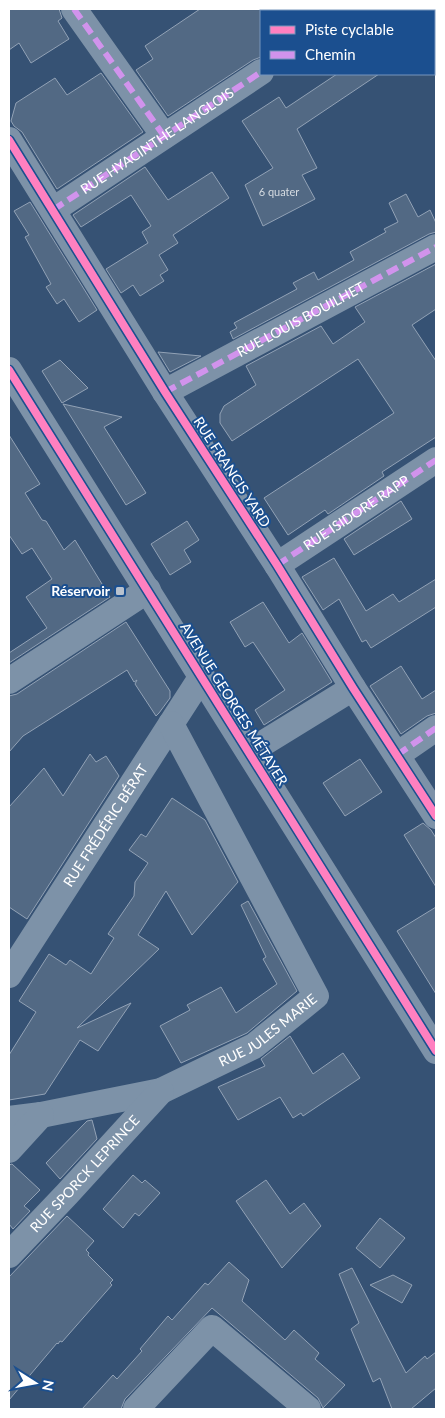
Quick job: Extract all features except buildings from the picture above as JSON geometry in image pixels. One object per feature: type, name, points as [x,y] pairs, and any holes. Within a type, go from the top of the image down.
[{"type":"street","points":[[74,9],[164,136]]},
{"type":"street","name":"RUE HYACINTHE LANGLOIS","points":[[53,210],[260,73]]},
{"type":"street","name":"RUE FRANCIS YARD","points":[[9,140],[165,392],[436,816]]},
{"type":"street","name":"RUE LOUIS BOUILHET","points":[[165,392],[436,247]]},
{"type":"street","name":"AVENUE GEORGES MÉTAYER","points":[[9,370],[436,1051]]},
{"type":"street","name":"RUE ISIDORE RAPP","points":[[277,565],[436,460]]},
{"type":"street","points":[[9,681],[148,590]]},
{"type":"street","name":"RUE FRÉDÉRIC BÉRAT","points":[[9,975],[202,676]]},
{"type":"street","points":[[249,752],[353,688]]},
{"type":"street","name":"RUE JULES MARIE","points":[[9,1119],[41,1115],[161,1091],[254,1046],[316,996],[171,724]]},
{"type":"street","points":[[397,755],[436,728]]},
{"type":"street","name":"RUE SPORCK LEPRINCE","points":[[9,1255],[161,1091]]},
{"type":"street","points":[[9,1150],[41,1115]]},
{"type":"street","points":[[136,1409],[212,1328],[308,1409]]},
{"type":"marked path","points":[[74,9],[164,136]]},
{"type":"marked path","points":[[53,210],[260,73]]},
{"type":"marked path","points":[[165,392],[436,247]]},
{"type":"marked path","points":[[277,565],[436,460]]},
{"type":"marked path","points":[[397,755],[436,728]]},
{"type":"cycle path","points":[[9,140],[165,392],[436,816]]},
{"type":"cycle path","points":[[9,370],[436,1051]]},
{"type":"place","name":"Réservoir","points":[[120,591]]}]
